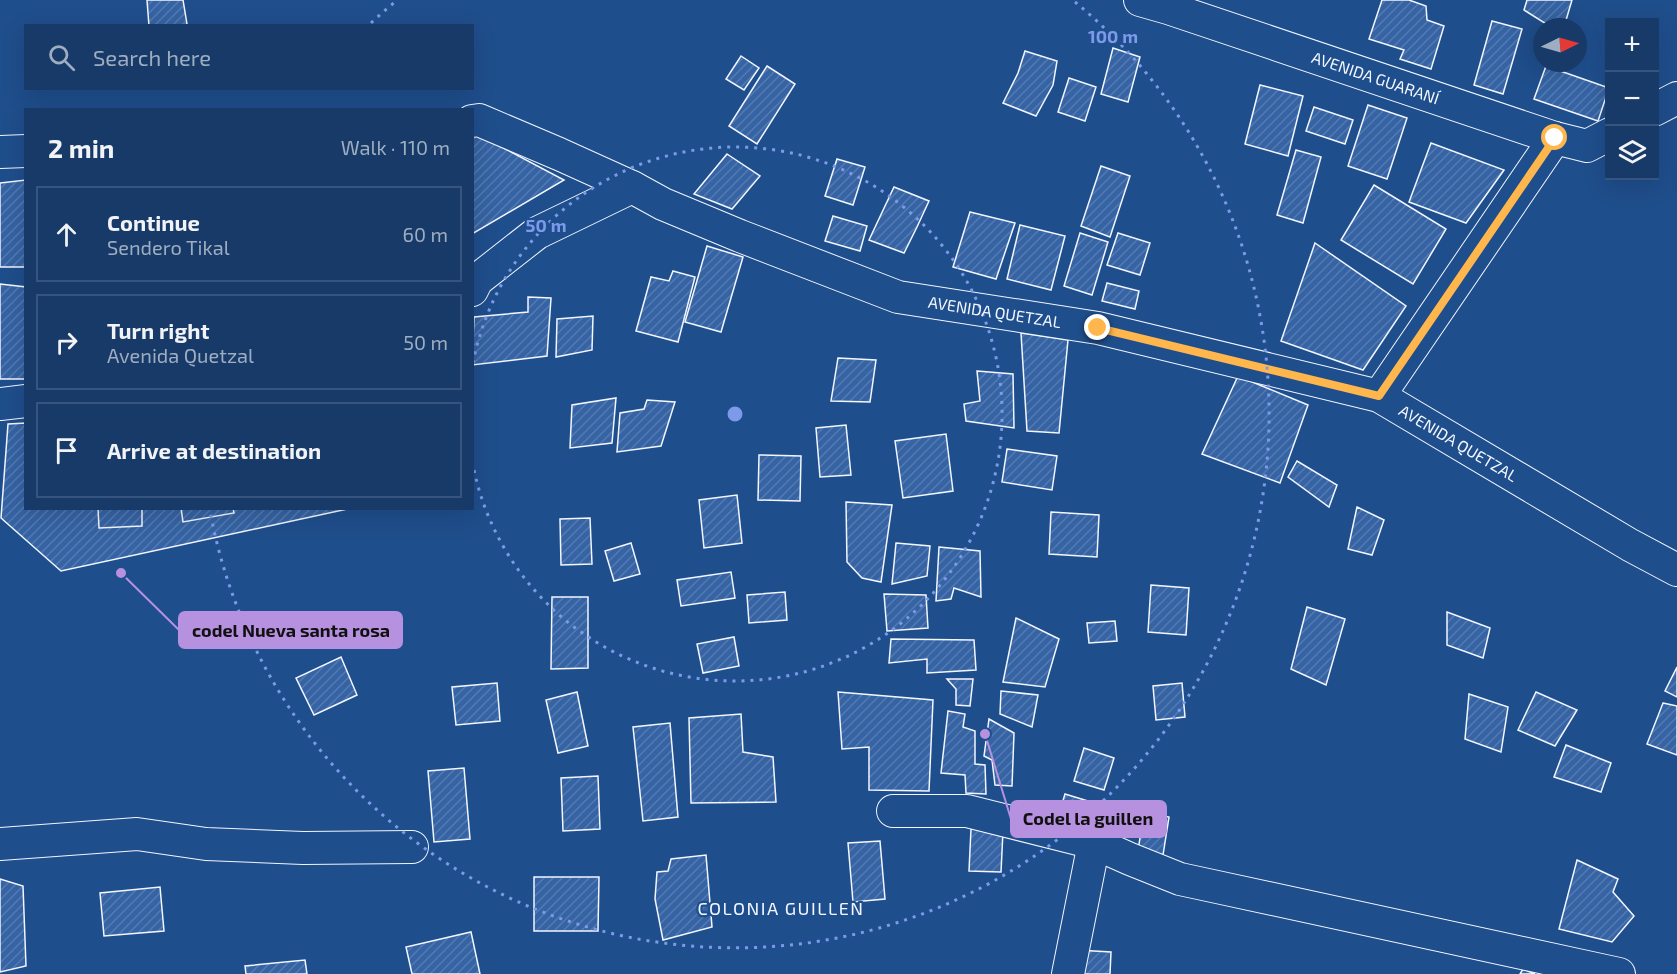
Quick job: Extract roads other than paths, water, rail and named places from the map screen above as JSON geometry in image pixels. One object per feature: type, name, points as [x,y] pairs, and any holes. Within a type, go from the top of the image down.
[{"type":"street","name":"AVENIDA GUARANÍ","points":[[1140,0],[1555,138],[1587,146],[1605,137]]},
{"type":"street","points":[[1659,107],[1677,98]]},
{"type":"street","name":"AVENIDA QUETZAL","points":[[474,121],[479,120],[559,154],[663,204],[898,297],[1098,328],[1379,396],[1630,545],[1677,570]]},
{"type":"street","points":[[1379,396],[1555,138]]},
{"type":"street","points":[[0,152],[24,151]]},
{"type":"street","points":[[474,286],[477,280],[537,233],[632,188]]},
{"type":"street","points":[[0,404],[24,401]]},
{"type":"street","points":[[892,811],[967,811],[1094,843],[1180,879],[1618,974]]},
{"type":"street","points":[[0,844],[137,834],[206,844],[303,848],[412,848]]},
{"type":"street","points":[[1068,974],[1094,843]]},
{"type":"place","name":"codel Nueva santa rosa","points":[[121,573]]},
{"type":"place","name":"Codel la guillen","points":[[985,734]]},
{"type":"district","name":"COLONIA GUILLEN","points":[[781,909]]}]
